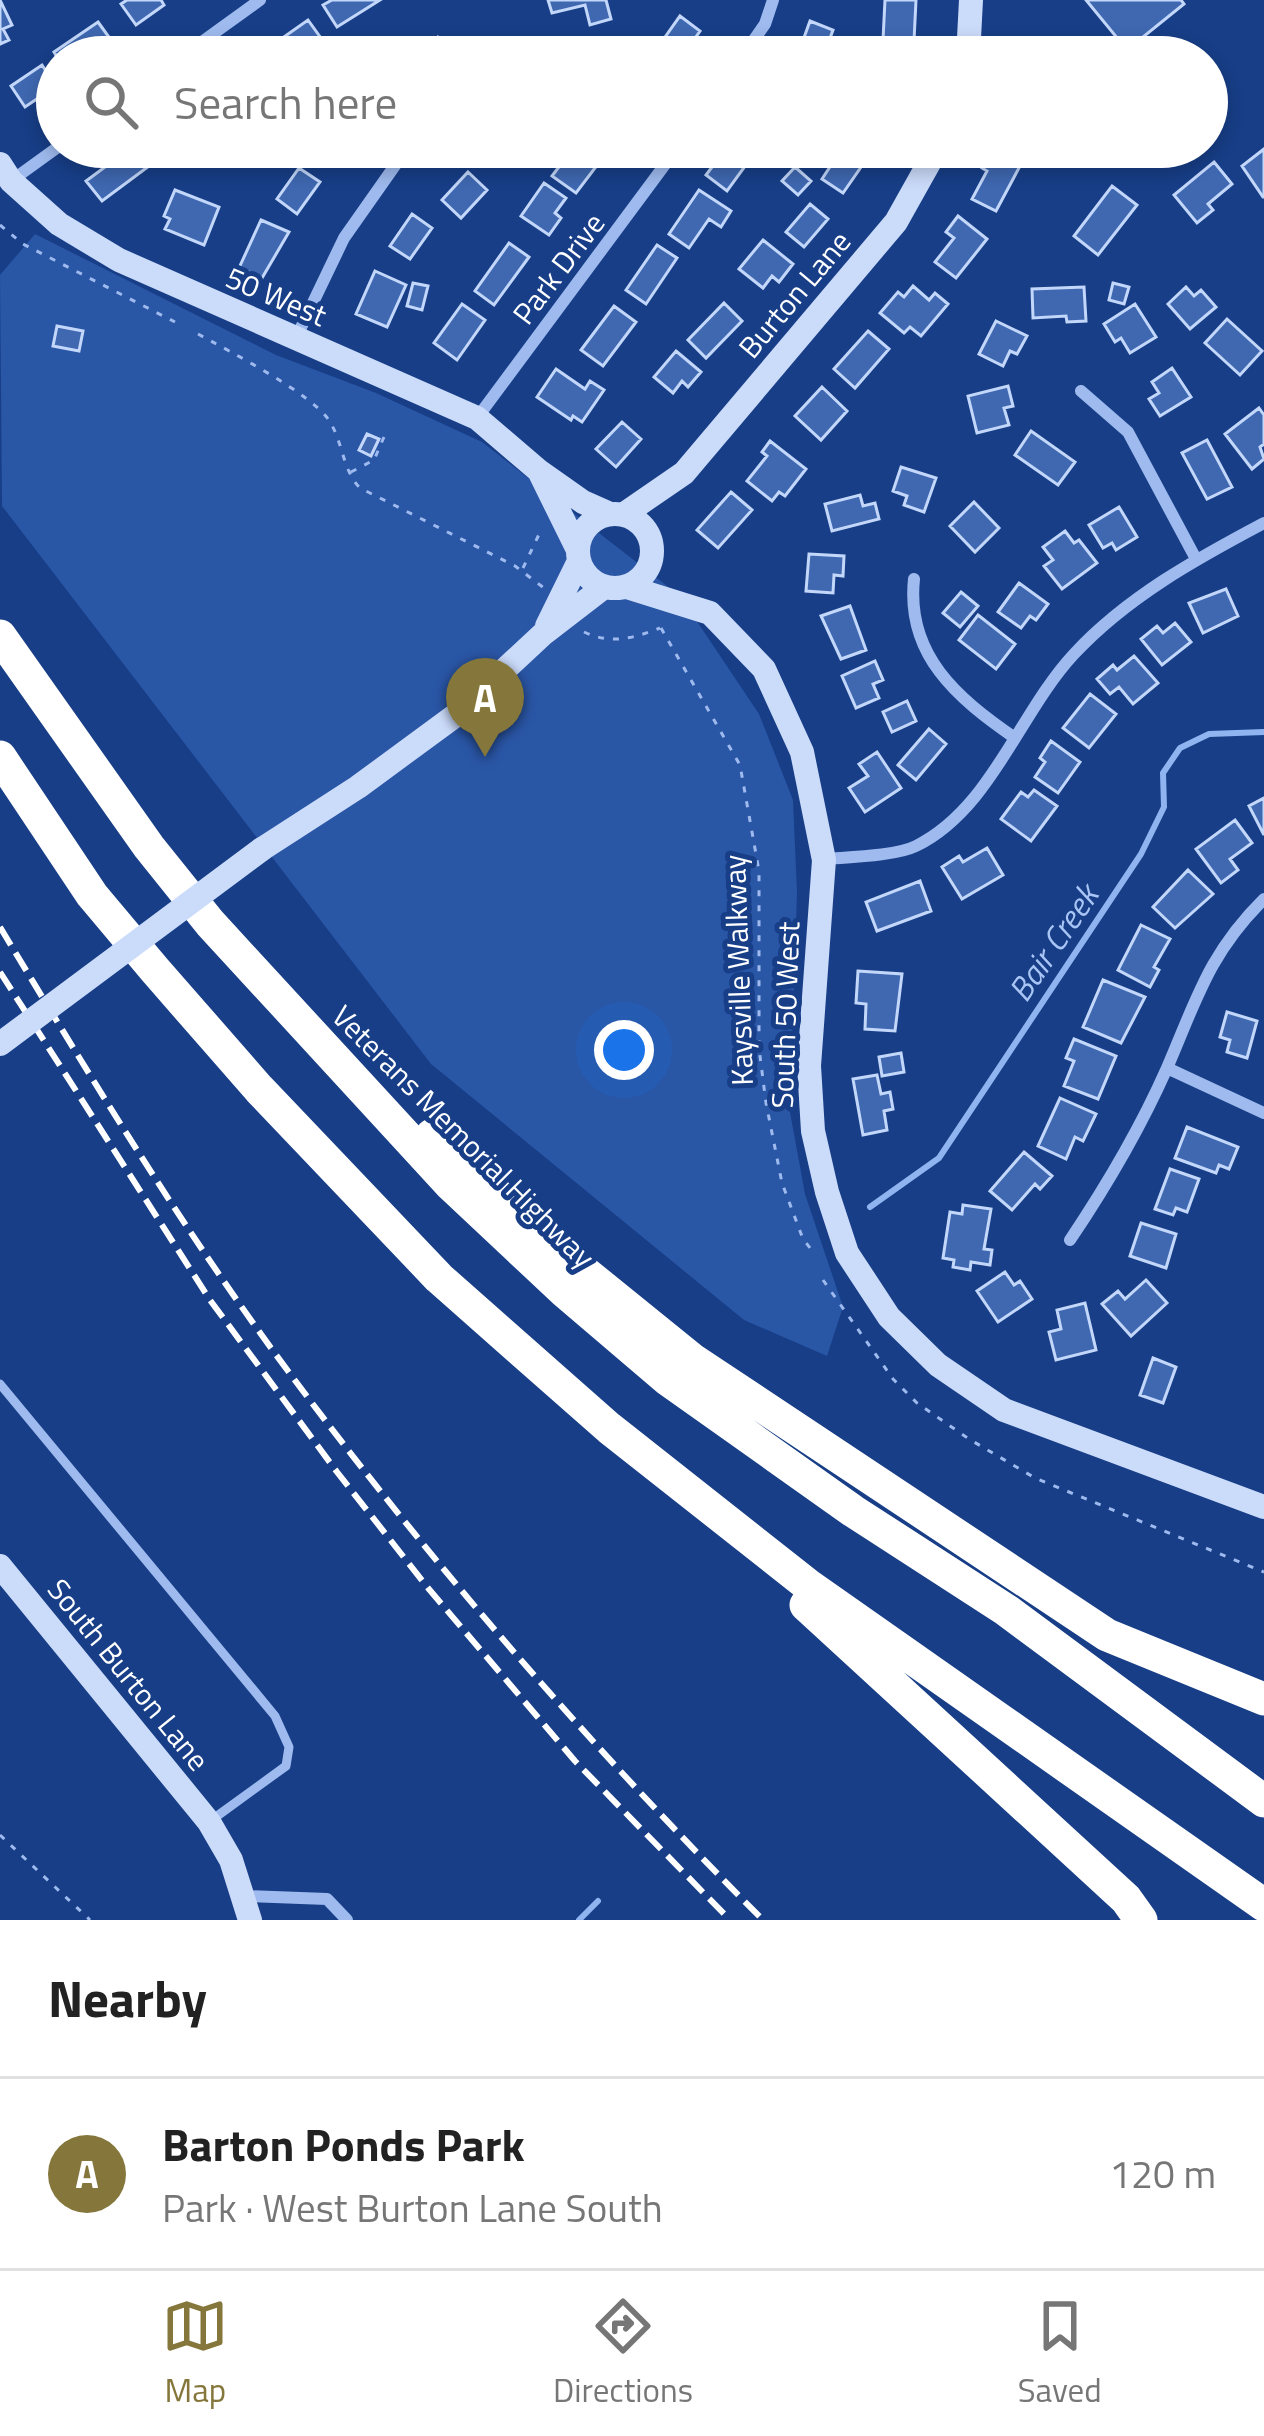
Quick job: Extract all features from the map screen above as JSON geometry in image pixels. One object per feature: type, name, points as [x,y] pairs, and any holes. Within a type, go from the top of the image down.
[{"type":"highway","name":"Veterans Memorial Highway","points":[[0,636],[149,847],[240,956],[452,1185],[565,1292],[667,1379],[853,1511],[1006,1610],[1264,1801]]},
{"type":"highway","points":[[0,757],[92,895],[259,1089],[439,1278],[986,1771],[1126,1899],[1142,1920]]},
{"type":"highway","points":[[240,956],[562,1254],[693,1360],[1107,1636],[1264,1699]]},
{"type":"highway","points":[[609,1428],[808,1585],[1264,1905]]},
{"type":"street","points":[[210,36],[260,0]]},
{"type":"street","points":[[757,36],[773,0]]},
{"type":"street","points":[[969,36],[971,0]]},
{"type":"street","points":[[6,172],[36,158]]},
{"type":"street","points":[[296,338],[344,238],[393,168]]},
{"type":"street","name":"Park Drive","points":[[477,418],[662,168]]},
{"type":"street","name":"Burton Lane","points":[[651,544],[684,473],[896,222],[926,168]]},
{"type":"street","name":"50 West","points":[[6,172],[59,224],[119,260],[477,418],[538,471],[584,502],[616,514]]},
{"type":"street","points":[[1081,391],[1128,432],[1196,559]]},
{"type":"street","name":"50 West","points":[[538,471],[578,555]]},
{"type":"street","name":"Burton Lane","points":[[616,514],[684,473]]},
{"type":"street","points":[[0,1044],[262,849],[358,788],[456,715],[543,634],[646,572],[651,544],[634,519],[616,514],[588,525],[543,634]]},
{"type":"street","points":[[824,860],[914,848],[960,815],[1072,657],[1120,611],[1196,559],[1264,523]]},
{"type":"street","name":"South 50 West","points":[[651,544],[668,581],[690,604]]},
{"type":"street","points":[[578,555],[593,582],[615,587]]},
{"type":"street","points":[[914,579],[910,611],[929,656],[947,684],[975,711],[1015,738]]},
{"type":"street","name":"South 50 West","points":[[615,587],[690,604],[710,614],[764,669],[802,752],[824,860],[809,1066],[813,1131],[847,1252],[889,1317],[938,1365],[1004,1410],[1264,1508]]},
{"type":"street","points":[[1070,1240],[1113,1177],[1167,1068],[1194,997],[1225,942],[1264,899]]},
{"type":"street","points":[[1167,1068],[1264,1113]]},
{"type":"street","name":"South Burton Lane","points":[[0,1565],[209,1822],[230,1860],[247,1908]]},
{"type":"street","points":[[247,1908],[327,1899],[347,1920]]},
{"type":"lane","points":[[0,1384],[275,1716],[289,1747],[286,1766],[209,1822]]},
{"type":"path","points":[[0,225],[23,244],[175,322]]},
{"type":"path","points":[[198,334],[324,413],[360,488],[522,570],[550,593]]},
{"type":"path","points":[[350,473],[374,460],[384,437]]},
{"type":"path","points":[[522,570],[544,522]]},
{"type":"path","points":[[576,625],[602,640],[633,638],[661,628],[665,615]]},
{"type":"path","name":"Kaysville Walkway","points":[[661,628],[686,664],[740,765],[759,871],[759,1048],[766,1103],[782,1183],[803,1239],[814,1252]]},
{"type":"path","points":[[823,1280],[857,1335],[893,1379],[916,1403],[969,1439],[1035,1478],[1264,1572]]},
{"type":"path","points":[[0,1835],[90,1920]]},
{"type":"shaded area","points":[[35,234],[276,355],[376,393],[482,442],[680,596],[759,714],[793,800],[797,893],[790,1112],[805,1194],[843,1307],[827,1356],[744,1320],[431,1064],[2,506],[0,275]]},
{"type":"building","points":[[0,0],[12,25],[3,29],[9,40],[0,44]]},
{"type":"building","points":[[161,0],[164,5],[136,25],[121,4]]},
{"type":"building","points":[[332,0],[380,0],[337,27],[323,5]]},
{"type":"building","points":[[548,0],[606,0],[611,19],[590,25],[585,5],[552,13]]},
{"type":"building","points":[[885,0],[916,0],[914,36],[883,36]]},
{"type":"building","points":[[1086,0],[1181,0],[1184,4],[1144,36],[1116,36]]},
{"type":"building","points":[[680,16],[700,31],[697,36],[666,36]]},
{"type":"building","points":[[308,20],[319,36],[285,36]]},
{"type":"building","points":[[810,21],[833,30],[831,36],[805,36]]},
{"type":"building","points":[[98,22],[108,36],[77,36]]},
{"type":"building","points":[[36,69],[36,100],[25,107],[11,86]]},
{"type":"building","points":[[1264,149],[1264,197],[1263,197],[1242,166]]},
{"type":"building","points":[[104,168],[146,168],[102,201],[86,181]]},
{"type":"building","points":[[299,168],[320,182],[297,214],[277,199]]},
{"type":"building","points":[[558,168],[595,168],[576,193],[552,176]]},
{"type":"building","points":[[711,168],[744,168],[727,191],[706,175]]},
{"type":"building","points":[[796,168],[811,181],[798,195],[782,181]]},
{"type":"building","points":[[829,168],[860,168],[843,193],[822,179]]},
{"type":"building","points":[[982,168],[1019,168],[996,211],[972,199],[987,171]]},
{"type":"building","points":[[1207,168],[1219,168],[1232,184],[1208,204],[1213,210],[1197,223],[1174,195]]},
{"type":"building","points":[[468,172],[487,190],[461,218],[442,200]]},
{"type":"building","points":[[544,183],[566,198],[555,213],[561,218],[549,235],[521,216]]},
{"type":"building","points":[[1112,186],[1137,205],[1098,255],[1074,236]]},
{"type":"building","points":[[175,190],[219,207],[204,245],[165,229],[170,219],[164,216]]},
{"type":"building","points":[[699,190],[731,211],[721,227],[709,219],[689,248],[669,234]]},
{"type":"building","points":[[810,204],[828,219],[804,247],[786,232]]},
{"type":"building","points":[[412,214],[432,228],[410,259],[390,246]]},
{"type":"building","points":[[958,216],[987,239],[956,278],[935,262],[954,238],[946,232]]},
{"type":"building","points":[[261,220],[289,232],[262,278],[239,268]]},
{"type":"building","points":[[763,240],[793,264],[779,282],[772,276],[763,288],[739,269]]},
{"type":"building","points":[[509,243],[529,257],[494,305],[475,291]]},
{"type":"building","points":[[657,245],[677,258],[646,304],[626,290]]},
{"type":"building","points":[[375,271],[406,285],[387,327],[356,314]]},
{"type":"building","points":[[413,283],[428,286],[422,310],[407,306]]},
{"type":"building","points":[[1113,283],[1129,287],[1124,304],[1109,300]]},
{"type":"building","points":[[913,286],[929,300],[935,293],[948,304],[921,336],[910,327],[904,333],[880,313],[898,292],[904,297]]},
{"type":"building","points":[[1084,287],[1086,321],[1067,322],[1066,316],[1033,318],[1032,289]]},
{"type":"building","points":[[1186,287],[1194,296],[1201,290],[1216,307],[1190,329],[1168,304]]},
{"type":"building","points":[[724,303],[742,321],[706,358],[688,340]]},
{"type":"building","points":[[462,304],[485,320],[457,360],[434,343]]},
{"type":"building","points":[[1135,304],[1156,337],[1130,353],[1121,338],[1115,342],[1104,324]]},
{"type":"building","points":[[614,306],[636,322],[603,366],[581,350]]},
{"type":"building","points":[[1227,319],[1262,351],[1240,375],[1205,343]]},
{"type":"building","points":[[996,321],[1027,336],[1017,354],[1010,351],[1003,366],[979,354]]},
{"type":"building","points":[[57,326],[83,331],[79,351],[53,346]]},
{"type":"building","points":[[868,331],[889,349],[855,388],[834,369]]},
{"type":"building","points":[[676,351],[701,372],[688,387],[682,381],[673,393],[654,377]]},
{"type":"building","points":[[1172,368],[1191,397],[1160,416],[1149,399],[1159,393],[1152,382]]},
{"type":"building","points":[[556,369],[585,389],[590,381],[604,390],[582,422],[537,397]]},
{"type":"building","points":[[1008,386],[1013,406],[1004,408],[1009,425],[977,433],[968,396]]},
{"type":"building","points":[[822,387],[847,411],[821,440],[795,416]]},
{"type":"building","points":[[1259,408],[1264,415],[1260,447],[1264,459],[1252,469],[1225,434]]},
{"type":"building","points":[[622,422],[641,439],[616,467],[596,449]]},
{"type":"building","points":[[1031,431],[1075,462],[1058,485],[1015,455]]},
{"type":"building","points":[[367,434],[379,439],[371,456],[359,450]]},
{"type":"building","points":[[1207,440],[1232,487],[1207,499],[1182,453]]},
{"type":"building","points":[[770,441],[806,469],[785,496],[779,492],[772,501],[747,481],[767,456],[762,452]]},
{"type":"building","points":[[901,467],[936,478],[924,512],[904,505],[907,496],[893,491]]},
{"type":"building","points":[[731,492],[752,510],[718,548],[697,530]]},
{"type":"building","points":[[860,495],[863,506],[875,503],[879,519],[832,531],[825,504]]},
{"type":"building","points":[[974,502],[999,528],[975,552],[950,526]]},
{"type":"building","points":[[1119,507],[1137,537],[1116,550],[1112,543],[1103,548],[1089,525]]},
{"type":"building","points":[[1065,531],[1097,563],[1062,589],[1044,566],[1053,560],[1043,547]]},
{"type":"building","points":[[809,554],[844,556],[843,576],[834,575],[833,593],[806,591]]},
{"type":"building","points":[[1019,583],[1048,604],[1036,620],[1030,616],[1021,628],[998,612]]},
{"type":"building","points":[[1226,589],[1238,616],[1203,633],[1189,603]]},
{"type":"building","points":[[961,592],[978,606],[960,627],[943,613]]},
{"type":"building","points":[[850,606],[866,650],[841,659],[821,616]]},
{"type":"building","points":[[978,615],[1015,644],[996,669],[959,640]]},
{"type":"building","points":[[1175,623],[1191,642],[1162,665],[1141,639],[1157,626],[1163,633]]},
{"type":"building","points":[[1134,656],[1158,683],[1133,704],[1119,687],[1110,694],[1097,679]]},
{"type":"building","points":[[875,661],[883,680],[873,684],[879,698],[856,708],[842,676]]},
{"type":"building","points":[[1090,694],[1116,714],[1089,748],[1063,728]]},
{"type":"building","points":[[907,701],[916,721],[892,732],[883,712]]},
{"type":"building","points":[[929,729],[946,744],[916,780],[898,765]]},
{"type":"building","points":[[1051,741],[1080,762],[1058,793],[1035,777]]},
{"type":"building","points":[[877,752],[901,788],[865,812],[849,788],[868,776],[859,764]]},
{"type":"building","points":[[1034,790],[1057,806],[1031,841],[1001,819],[1021,792],[1028,797]]},
{"type":"building","points":[[1264,798],[1264,835],[1249,806]]},
{"type":"building","points":[[1235,820],[1252,843],[1230,859],[1238,870],[1221,883],[1196,849]]},
{"type":"building","points":[[987,848],[1003,875],[962,899],[942,867]]},
{"type":"building","points":[[1188,870],[1213,894],[1175,928],[1153,907]]},
{"type":"building","points":[[920,881],[931,911],[877,931],[866,902]]},
{"type":"building","points":[[1141,925],[1170,939],[1154,967],[1159,970],[1150,987],[1118,970]]},
{"type":"building","points":[[858,971],[902,974],[895,1031],[865,1029],[866,1004],[856,1003]]},
{"type":"building","points":[[1103,980],[1145,997],[1121,1043],[1083,1027]]},
{"type":"building","points":[[1227,1012],[1257,1021],[1247,1058],[1227,1052],[1230,1040],[1220,1037]]},
{"type":"building","points":[[1074,1039],[1116,1056],[1098,1099],[1064,1086],[1074,1061],[1066,1058]]},
{"type":"building","points":[[901,1053],[904,1072],[882,1076],[879,1057]]},
{"type":"building","points":[[877,1075],[881,1094],[890,1092],[893,1109],[884,1111],[887,1130],[863,1135],[853,1079]]},
{"type":"building","points":[[1060,1098],[1096,1114],[1083,1141],[1075,1137],[1066,1159],[1038,1146]]},
{"type":"building","points":[[1187,1127],[1238,1147],[1229,1169],[1219,1165],[1216,1173],[1175,1158]]},
{"type":"building","points":[[1024,1152],[1052,1176],[1040,1189],[1035,1184],[1012,1210],[990,1191]]},
{"type":"building","points":[[1170,1169],[1199,1179],[1187,1212],[1176,1208],[1173,1215],[1155,1209]]},
{"type":"building","points":[[963,1205],[991,1209],[984,1249],[992,1250],[990,1265],[971,1262],[970,1270],[953,1267],[954,1260],[943,1258],[950,1212],[962,1214]]},
{"type":"building","points":[[1141,1223],[1176,1234],[1166,1268],[1130,1256]]},
{"type":"building","points":[[1005,1272],[1014,1285],[1020,1281],[1032,1299],[998,1322],[977,1291]]},
{"type":"building","points":[[1146,1280],[1167,1303],[1131,1336],[1102,1304],[1118,1291],[1125,1299]]},
{"type":"building","points":[[1085,1303],[1096,1350],[1056,1360],[1049,1332],[1061,1329],[1057,1310]]},
{"type":"building","points":[[1153,1358],[1176,1367],[1163,1403],[1140,1395]]},
{"type":"waterway","name":"Bair Creek","points":[[870,1207],[939,1158],[1141,854],[1164,807],[1163,773],[1180,748],[1209,734],[1264,732]]},
{"type":"waterway","name":"Bair Creek","points":[[579,1920],[598,1901]]},
{"type":"railway","points":[[0,927],[165,1193],[328,1424],[506,1643],[763,1920]]},
{"type":"railway","points":[[0,972],[210,1300],[337,1472],[575,1761],[730,1920]]},
{"type":"place","name":"Barton Ponds Park","points":[[485,757]]}]
